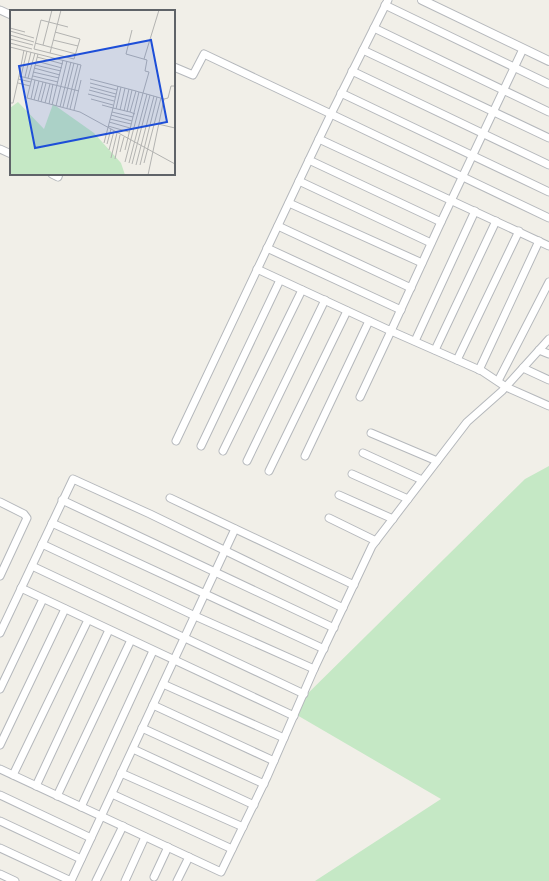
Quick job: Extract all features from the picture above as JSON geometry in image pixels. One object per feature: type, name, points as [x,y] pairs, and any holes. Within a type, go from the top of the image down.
[{"type":"street","points":[[422,0],[523,49],[549,59]]},
{"type":"street","points":[[176,441],[319,138],[386,3],[549,84]]},
{"type":"street","points":[[0,10],[10,15]]},
{"type":"street","points":[[374,28],[504,89],[549,112]]},
{"type":"street","points":[[360,397],[523,49]]},
{"type":"street","points":[[363,50],[549,138]]},
{"type":"street","points":[[175,68],[193,75],[204,54],[549,218]]},
{"type":"street","points":[[352,71],[549,165]]},
{"type":"street","points":[[341,93],[549,192]]},
{"type":"street","points":[[319,138],[549,246]]},
{"type":"street","points":[[0,149],[10,154]]},
{"type":"street","points":[[309,160],[441,222]]},
{"type":"street","points":[[300,181],[431,243]]},
{"type":"street","points":[[289,203],[422,263]]},
{"type":"street","points":[[415,341],[476,211]]},
{"type":"street","points":[[435,350],[496,220]]},
{"type":"street","points":[[278,226],[411,288]]},
{"type":"street","points":[[457,360],[519,231]]},
{"type":"street","points":[[479,370],[540,241]]},
{"type":"street","points":[[268,248],[401,310]]},
{"type":"street","points":[[257,269],[479,370],[506,387],[549,406]]},
{"type":"street","points":[[201,446],[280,280]]},
{"type":"street","points":[[498,382],[549,282]]},
{"type":"street","points":[[223,451],[302,290]]},
{"type":"street","points":[[247,461],[324,300]]},
{"type":"street","points":[[269,471],[347,310]]},
{"type":"street","points":[[305,456],[369,320]]},
{"type":"street","points":[[0,769],[221,872],[264,784],[314,669],[376,541],[467,422],[506,387],[549,339]]},
{"type":"street","points":[[539,350],[549,354]]},
{"type":"street","points":[[523,368],[549,380]]},
{"type":"street","points":[[371,433],[437,461]]},
{"type":"street","points":[[363,453],[422,480]]},
{"type":"street","points":[[352,474],[408,499]]},
{"type":"street","points":[[0,633],[73,479],[78,480],[225,550],[343,608]]},
{"type":"street","points":[[339,495],[392,519]]},
{"type":"street","points":[[170,498],[354,585]]},
{"type":"street","points":[[62,500],[334,628]]},
{"type":"street","points":[[0,502],[24,514],[27,518],[0,576]]},
{"type":"street","points":[[329,518],[376,541]]},
{"type":"street","points":[[52,523],[324,649]]},
{"type":"street","points":[[0,848],[71,881],[235,529]]},
{"type":"street","points":[[42,544],[195,616],[314,669]]},
{"type":"street","points":[[32,566],[304,694]]},
{"type":"street","points":[[21,588],[294,716]]},
{"type":"street","points":[[0,689],[43,599]]},
{"type":"street","points":[[0,745],[65,609]]},
{"type":"street","points":[[14,775],[88,620]]},
{"type":"street","points":[[36,786],[110,630]]},
{"type":"street","points":[[57,796],[131,640]]},
{"type":"street","points":[[81,807],[153,651]]},
{"type":"street","points":[[163,684],[284,738]]},
{"type":"street","points":[[153,705],[274,761]]},
{"type":"street","points":[[142,728],[264,784]]},
{"type":"street","points":[[133,749],[254,805]]},
{"type":"street","points":[[121,773],[243,827]]},
{"type":"street","points":[[112,794],[232,849]]},
{"type":"street","points":[[0,795],[91,838]]},
{"type":"street","points":[[0,821],[81,859]]},
{"type":"street","points":[[96,881],[123,826]]},
{"type":"street","points":[[125,881],[145,837]]},
{"type":"street","points":[[154,877],[168,847]]},
{"type":"street","points":[[177,881],[189,857]]},
{"type":"street","points":[[0,874],[15,881]]},
{"type":"green space","points":[[549,466],[549,881],[315,881],[441,799],[290,711],[525,479]]}]
